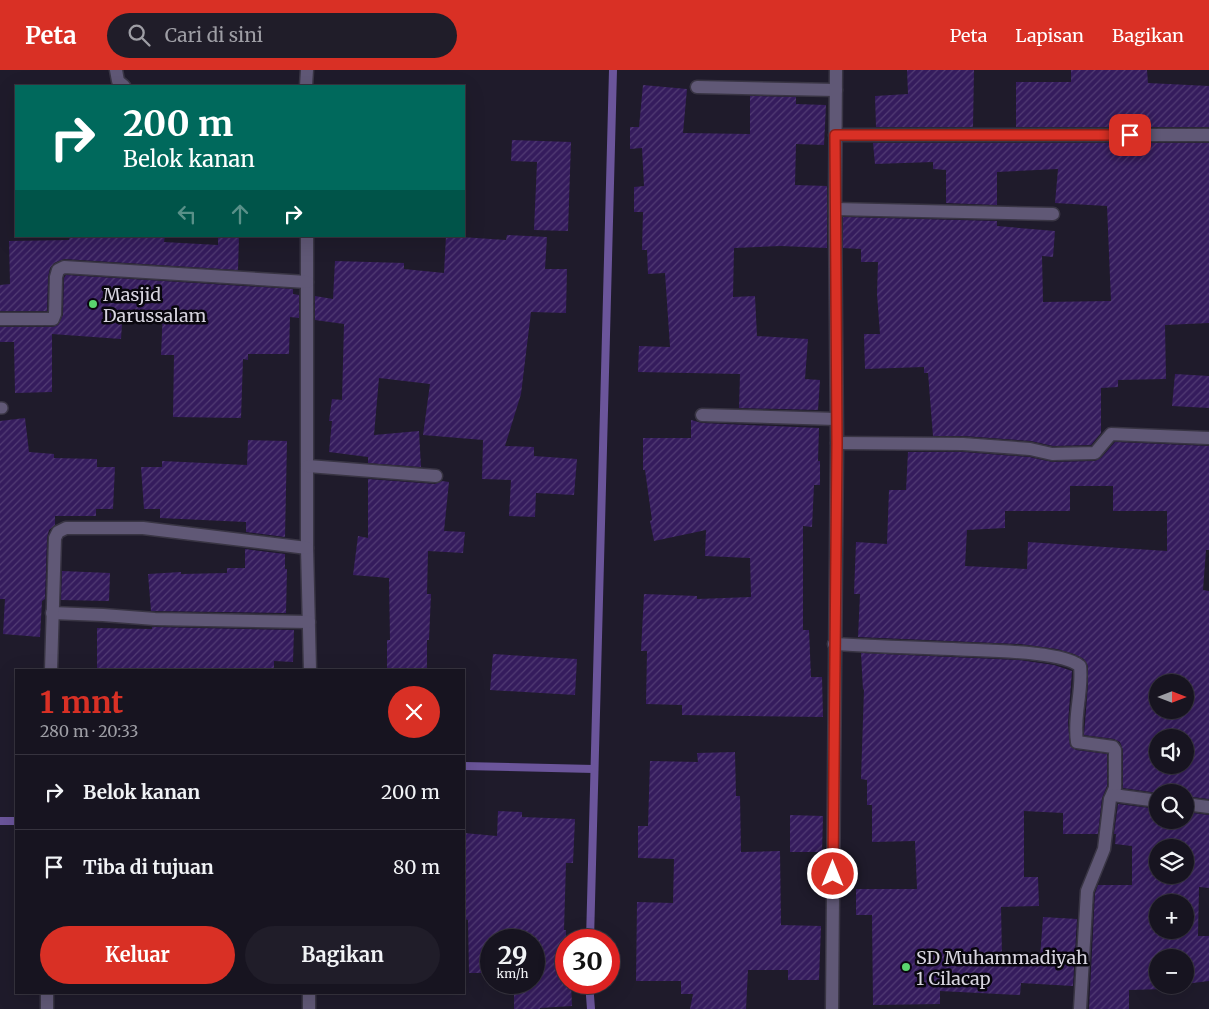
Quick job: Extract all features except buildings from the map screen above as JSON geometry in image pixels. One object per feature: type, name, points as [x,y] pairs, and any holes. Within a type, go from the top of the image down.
[{"type":"street","points":[[116,70],[118,81],[123,85]]},
{"type":"street","points":[[306,85],[307,70]]},
{"type":"street","points":[[832,1009],[837,443],[836,70]]},
{"type":"street","points":[[696,86],[836,90]]},
{"type":"street","points":[[835,135],[1209,135]]},
{"type":"street","points":[[835,209],[1052,214]]},
{"type":"street","points":[[307,237],[307,548],[310,669]]},
{"type":"street","points":[[0,319],[53,319],[55,314],[56,277],[58,270],[64,267],[307,282]]},
{"type":"street","points":[[702,415],[836,419]]},
{"type":"street","points":[[837,443],[963,444],[1030,449],[1052,454],[1070,454],[1095,453],[1111,434],[1209,438]]},
{"type":"street","points":[[308,466],[436,476]]},
{"type":"street","points":[[51,669],[55,538],[58,532],[66,528],[144,528],[307,548]]},
{"type":"street","points":[[52,613],[155,619],[309,622]]},
{"type":"street","points":[[834,644],[1008,652],[1050,656],[1075,661],[1080,666],[1077,742],[1113,747],[1115,762],[1113,795],[1110,799],[1104,849],[1087,891],[1080,1009]]},
{"type":"street","points":[[1113,795],[1149,800]]},
{"type":"street","points":[[1194,805],[1209,807]]},
{"type":"street","points":[[47,994],[47,1009]]},
{"type":"street","points":[[309,994],[309,1009]]},
{"type":"waterway","points":[[590,929],[613,70]]},
{"type":"waterway","points":[[465,766],[594,769]]},
{"type":"waterway","points":[[0,821],[15,821]]},
{"type":"waterway","points":[[590,994],[591,1009]]},
{"type":"place","name":"Masjid Darussalam","points":[[93,304]]},
{"type":"place","name":"SD Muhammadiyah 1 Cilacap","points":[[906,967]]},
{"type":"route","points":[[833,874],[837,443],[835,135],[1130,135]]}]
